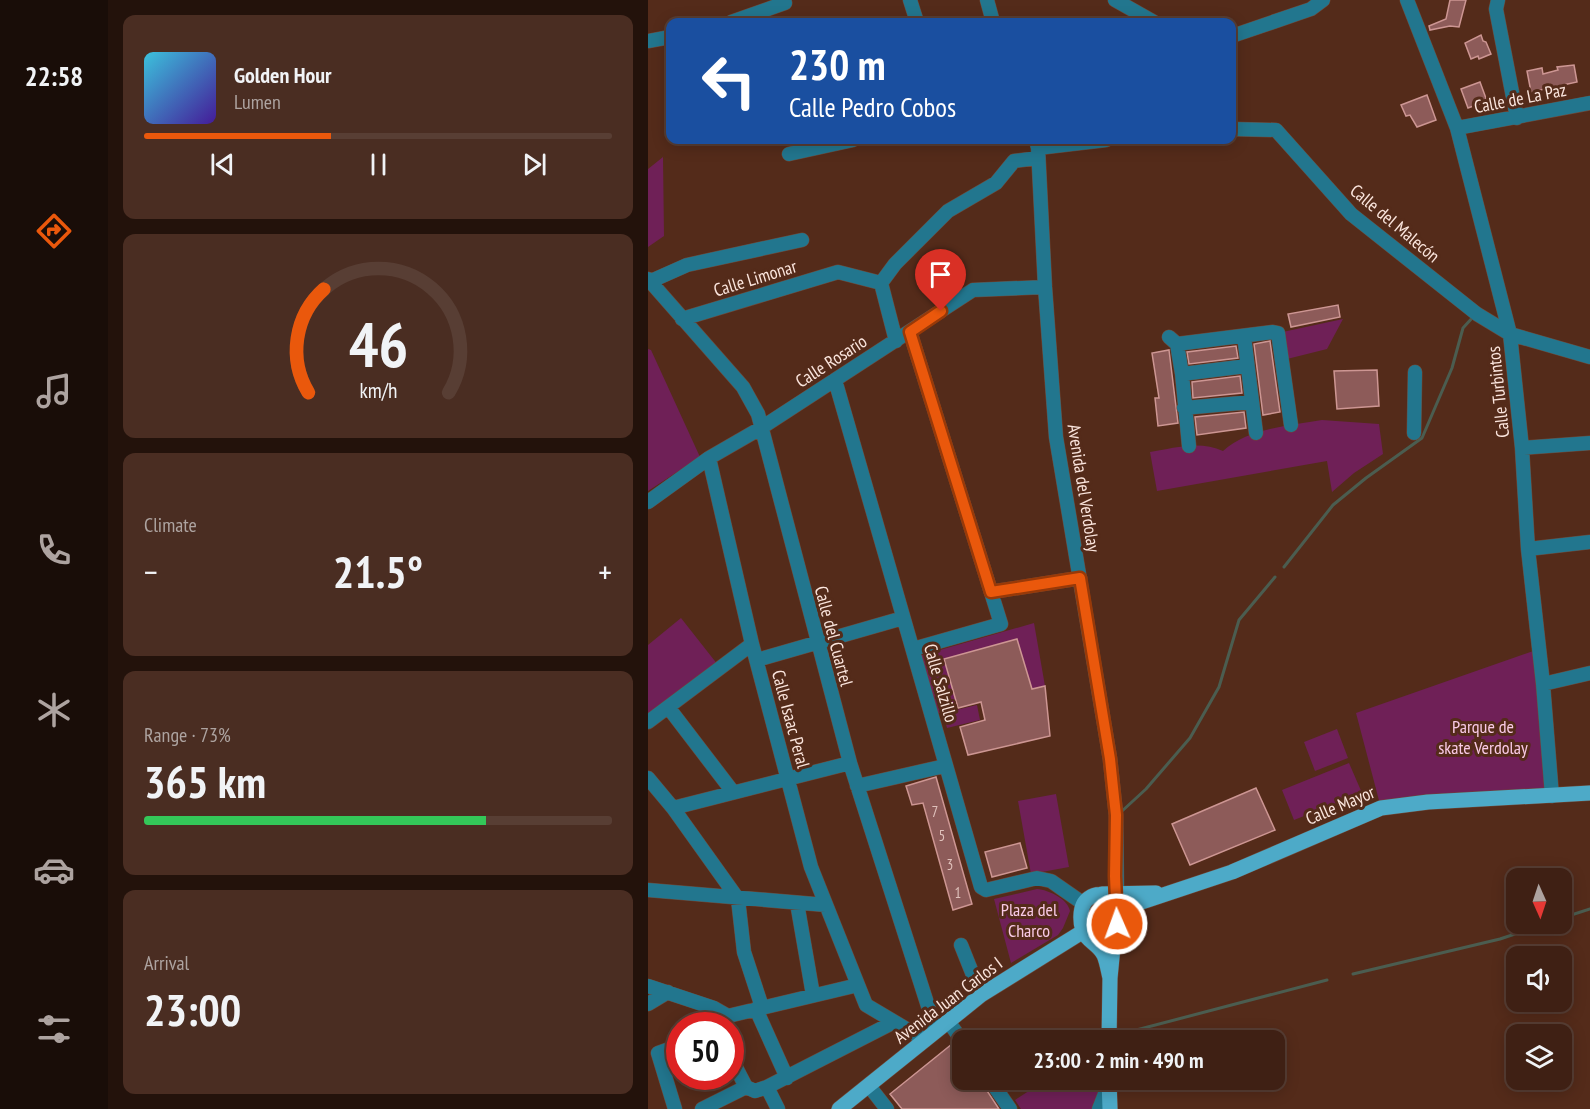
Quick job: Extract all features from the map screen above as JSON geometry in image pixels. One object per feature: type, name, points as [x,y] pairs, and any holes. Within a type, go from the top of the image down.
[{"type":"main road","name":"Calle Mayor","points":[[1110,900],[1168,894],[1256,862],[1380,808],[1428,802],[1590,793]]},
{"type":"main road","points":[[1110,900],[1087,899],[1081,914],[1086,935],[1105,957],[1110,978]]},
{"type":"main road","points":[[1109,1030],[1110,978],[1115,931],[1110,900]]},
{"type":"main road","points":[[1086,935],[1110,900]]},
{"type":"main road","points":[[1086,935],[1098,941],[1105,939],[1115,931]]},
{"type":"main road","name":"Avenida Juan Carlos I","points":[[839,1109],[981,995],[1047,954],[1086,935]]},
{"type":"main road","points":[[1109,1090],[1110,1109]]},
{"type":"street","points":[[770,0],[787,1]]},
{"type":"street","points":[[910,0],[916,18]]},
{"type":"street","points":[[987,0],[992,18]]},
{"type":"street","points":[[1115,0],[1147,18]]},
{"type":"street","points":[[1236,35],[1311,9],[1323,0]]},
{"type":"street","name":"Calle Turbintos","points":[[1407,0],[1457,128],[1510,334],[1552,796]]},
{"type":"street","points":[[1498,0],[1496,9],[1517,117]]},
{"type":"street","points":[[742,18],[787,1]]},
{"type":"street","points":[[648,41],[666,38]]},
{"type":"street","name":"Calle de La Paz","points":[[1457,128],[1590,103]]},
{"type":"street","name":"Calle del Malecón","points":[[1236,129],[1276,130],[1351,214],[1477,314],[1510,334],[1590,357]]},
{"type":"street","points":[[789,154],[835,144]]},
{"type":"street","points":[[896,341],[881,283],[895,264],[948,211],[996,183],[1014,161],[1038,149],[1076,144]]},
{"type":"street","name":"Avenida del Verdolay","points":[[1038,149],[1056,436],[1110,759],[1116,815],[1115,876],[1110,900]]},
{"type":"street","points":[[650,280],[687,265],[802,240]]},
{"type":"street","name":"Calle Limonar","points":[[682,319],[838,272],[881,283]]},
{"type":"street","name":"Calle del Cuartel","points":[[650,280],[743,387],[758,414],[850,763],[930,1036]]},
{"type":"street","name":"Calle Rosario","points":[[649,499],[709,458],[761,428],[972,290],[1045,287]]},
{"type":"street","points":[[910,332],[1001,624],[913,649]]},
{"type":"street","points":[[1190,446],[1182,374],[1173,340],[1278,333],[1291,425]]},
{"type":"street","points":[[1244,336],[1256,433]]},
{"type":"street","points":[[1182,374],[1247,366]]},
{"type":"street","points":[[1414,433],[1415,372]]},
{"type":"street","name":"Calle Salzillo","points":[[836,380],[945,766],[983,889],[1045,878],[1084,904]]},
{"type":"street","points":[[1185,408],[1251,402]]},
{"type":"street","points":[[1521,448],[1590,443]]},
{"type":"street","name":"Calle Isaac Peral","points":[[709,458],[752,644],[811,867],[866,1005],[894,1022],[930,1036]]},
{"type":"street","points":[[1528,549],[1590,542]]},
{"type":"street","points":[[991,592],[1080,578]]},
{"type":"street","points":[[757,660],[903,618]]},
{"type":"street","points":[[648,722],[752,644]]},
{"type":"street","points":[[1543,684],[1590,673]]},
{"type":"street","points":[[668,707],[733,792]]},
{"type":"street","points":[[673,808],[850,763]]},
{"type":"street","points":[[857,786],[945,766]]},
{"type":"street","points":[[651,786],[673,808],[738,899],[744,952],[759,1008],[788,1078]]},
{"type":"street","points":[[648,890],[826,905]]},
{"type":"street","points":[[797,903],[813,995]]},
{"type":"street","points":[[961,945],[981,995]]},
{"type":"street","points":[[744,1014],[759,1008],[858,985]]},
{"type":"street","points":[[648,986],[714,1008],[717,1012]]},
{"type":"street","points":[[648,1004],[668,992]]},
{"type":"street","points":[[948,1021],[954,1030]]},
{"type":"street","points":[[744,1083],[746,1087],[755,1091],[767,1087],[894,1022]]},
{"type":"street","points":[[666,1050],[658,1053],[666,1079]]},
{"type":"street","points":[[869,1086],[887,1109]]},
{"type":"street","points":[[702,1109],[746,1087]]},
{"type":"street","points":[[767,1087],[778,1109]]},
{"type":"street","points":[[669,1090],[675,1109]]},
{"type":"street","points":[[997,1090],[1010,1109]]},
{"type":"street","points":[[1100,1109],[1106,1090]]},
{"type":"green space","points":[[663,157],[664,236],[648,247],[648,169]]},
{"type":"green space","points":[[1343,319],[1327,349],[1283,360],[1278,333]]},
{"type":"green space","points":[[648,349],[651,350],[700,457],[648,491]]},
{"type":"green space","points":[[1322,420],[1379,424],[1383,454],[1354,473],[1332,492],[1327,461],[1157,491],[1150,452],[1196,445],[1223,451],[1244,437],[1283,426]]},
{"type":"green space","points":[[681,618],[718,665],[648,716],[648,645]]},
{"type":"green space","points":[[1034,623],[1045,686],[931,715],[919,656]]},
{"type":"green space","name":"Parque de skate Verdolay","points":[[1539,649],[1552,796],[1381,808],[1356,713]]},
{"type":"green space","points":[[977,705],[980,720],[947,728],[943,713]]},
{"type":"green space","points":[[1337,729],[1348,758],[1315,771],[1304,742]]},
{"type":"green space","points":[[1349,763],[1362,793],[1294,820],[1282,790]]},
{"type":"green space","points":[[1056,794],[1069,867],[1031,874],[1018,801]]},
{"type":"green space","name":"Plaza del Charco","points":[[1037,889],[1057,896],[1066,903],[1070,911],[1058,935],[1011,963],[994,899]]},
{"type":"green space","points":[[1030,1090],[1099,1090],[1094,1109],[1021,1109],[1015,1100]]},
{"type":"building","points":[[1450,0],[1466,0],[1459,27],[1450,26],[1430,30],[1429,26],[1446,19]]},
{"type":"building","points":[[1481,35],[1491,54],[1479,59],[1478,56],[1471,59],[1465,43]]},
{"type":"building","points":[[1574,65],[1577,82],[1531,92],[1527,71],[1542,68],[1543,74],[1558,70],[1557,67]]},
{"type":"building","points":[[1480,82],[1487,101],[1468,108],[1461,89]]},
{"type":"building","points":[[1427,95],[1436,120],[1417,127],[1410,115],[1406,116],[1401,105]]},
{"type":"building","points":[[1338,305],[1340,317],[1291,327],[1288,314]]},
{"type":"building","points":[[1270,341],[1280,412],[1263,415],[1254,344]]},
{"type":"building","points":[[1236,346],[1238,358],[1189,364],[1187,352]]},
{"type":"building","points":[[1169,350],[1178,423],[1158,426],[1155,398],[1159,398],[1152,353]]},
{"type":"building","points":[[1377,370],[1379,406],[1337,409],[1334,371]]},
{"type":"building","points":[[1240,376],[1242,393],[1193,398],[1192,382]]},
{"type":"building","points":[[1244,412],[1246,428],[1197,435],[1195,417]]},
{"type":"building","points":[[1017,639],[1032,689],[1045,686],[1050,736],[968,755],[960,727],[985,720],[981,702],[958,708],[944,659]]},
{"type":"building","points":[[936,777],[972,904],[953,910],[923,803],[912,805],[906,786]]},
{"type":"building","points":[[1256,788],[1275,830],[1190,865],[1172,824]]},
{"type":"building","points":[[1020,843],[1027,868],[992,877],[985,852]]},
{"type":"building","points":[[952,1044],[952,1090],[987,1090],[999,1109],[902,1109],[890,1094]]},
{"type":"waterway","points":[[1284,567],[1333,505],[1422,438],[1452,368],[1463,328],[1473,317]]},
{"type":"waterway","points":[[1121,812],[1146,789],[1190,738],[1219,687],[1239,620],[1275,577]]},
{"type":"waterway","points":[[1572,915],[1590,909]]},
{"type":"waterway","points":[[1353,974],[1515,934]]},
{"type":"waterway","points":[[1136,1030],[1327,980]]},
{"type":"route","points":[[941,311],[910,332],[991,592],[1080,578],[1110,759],[1116,815],[1117,924]]}]
